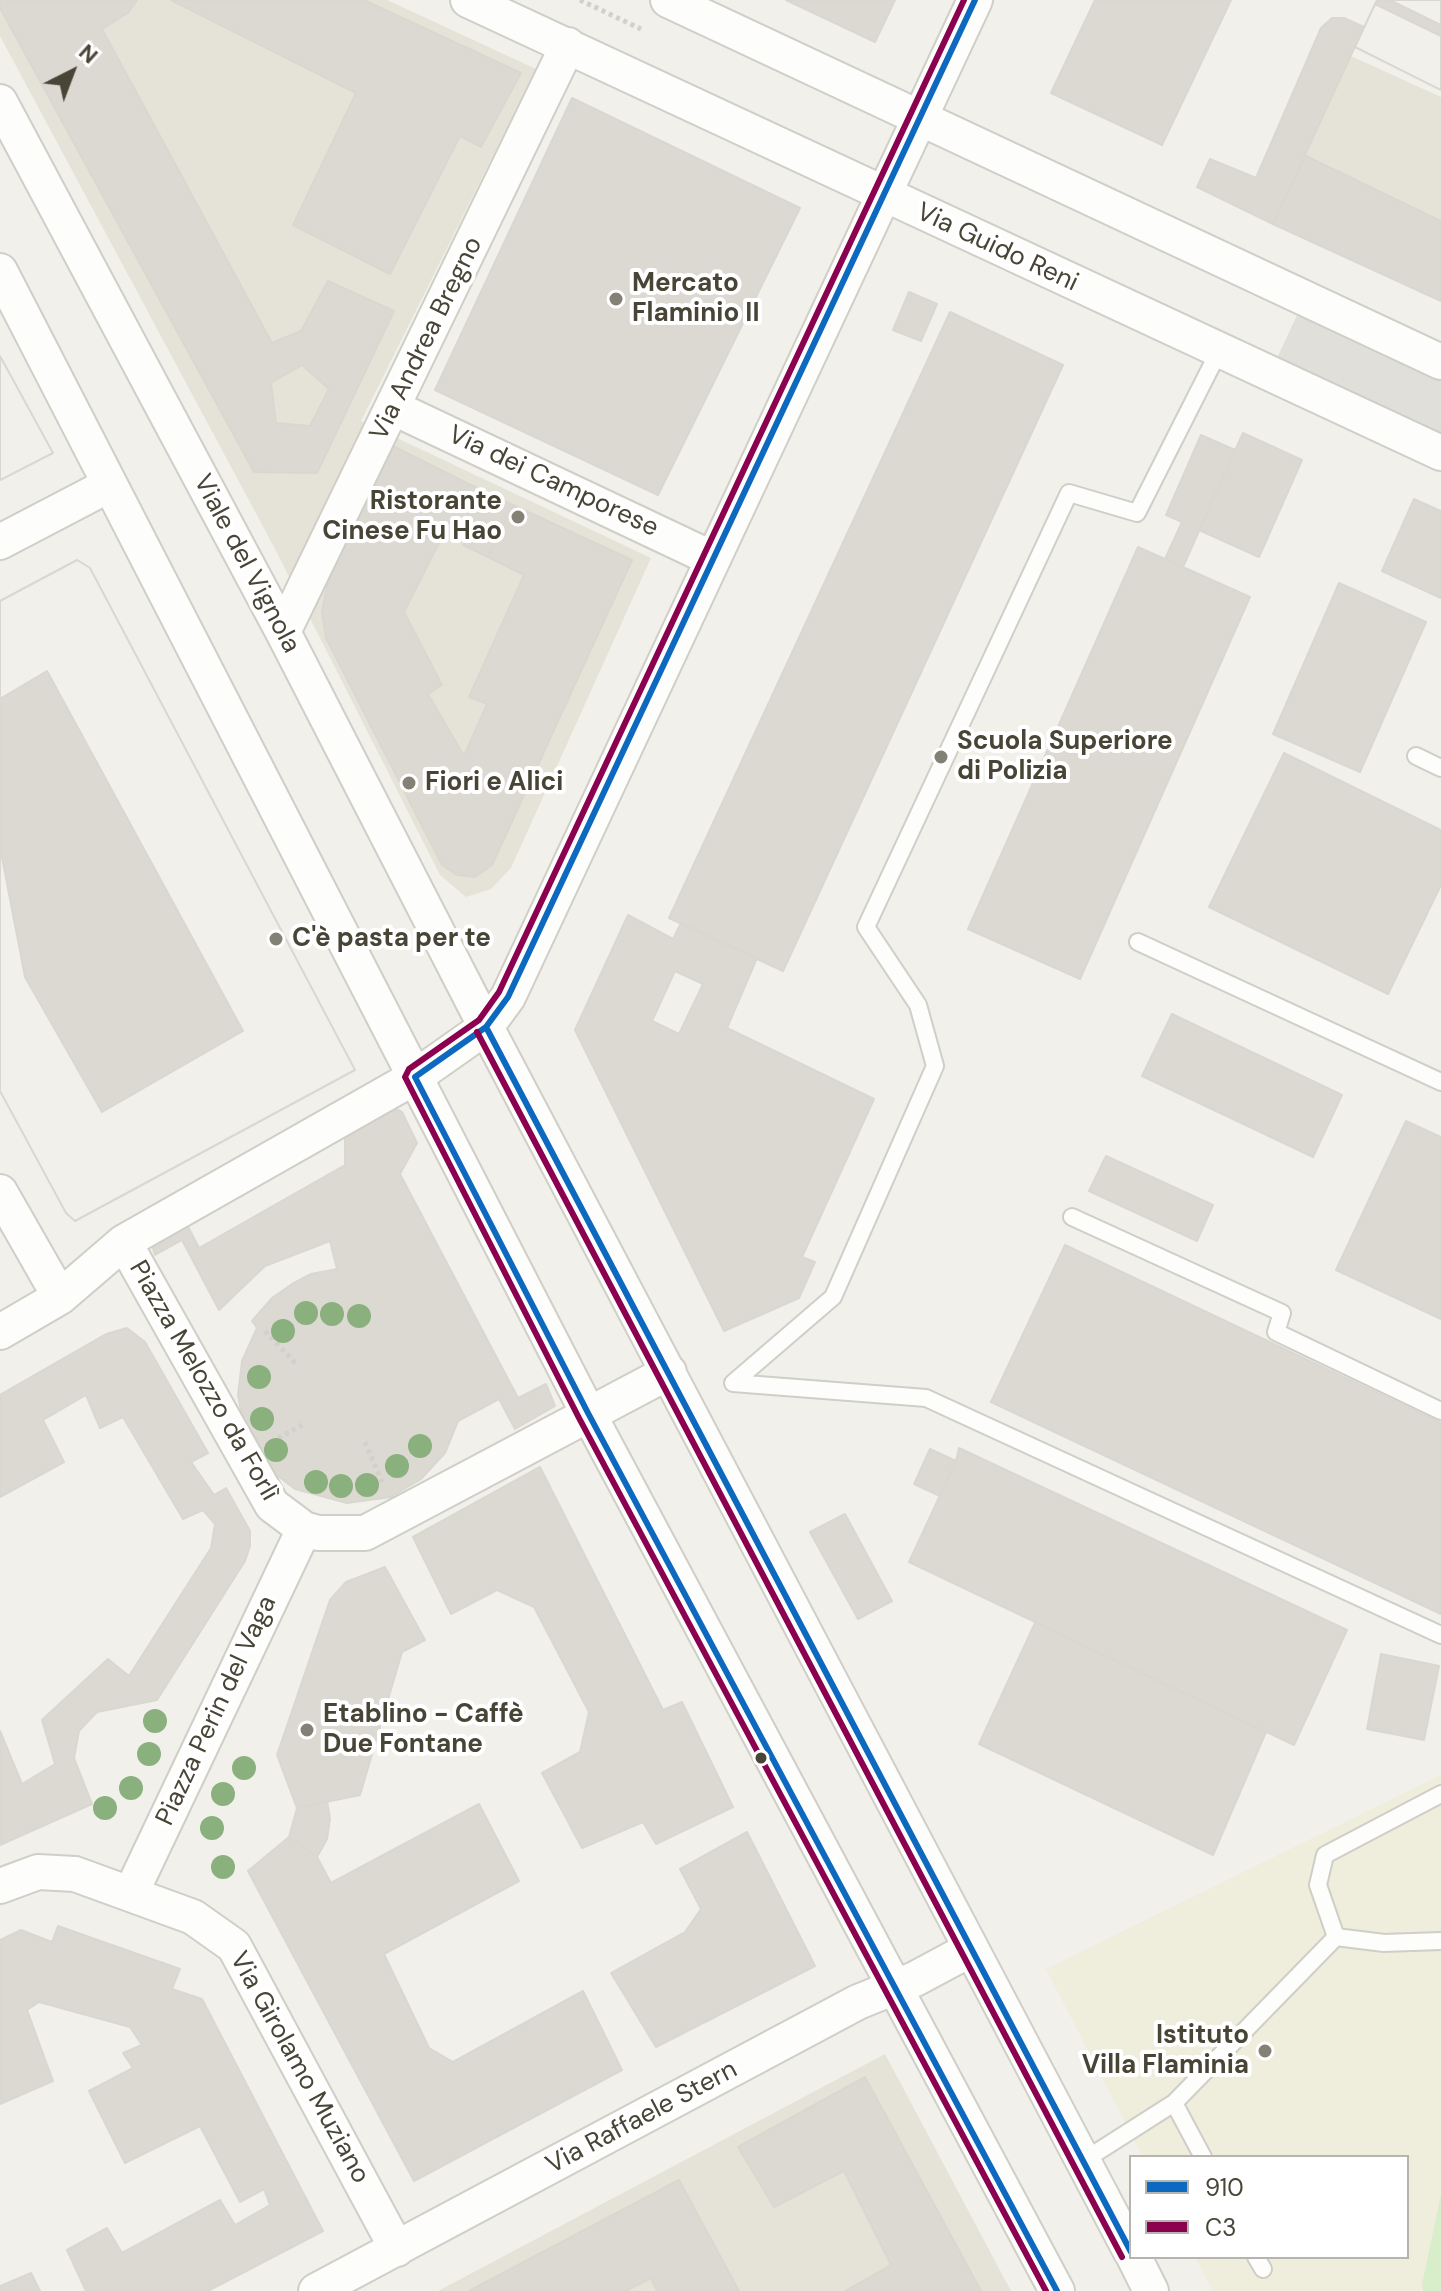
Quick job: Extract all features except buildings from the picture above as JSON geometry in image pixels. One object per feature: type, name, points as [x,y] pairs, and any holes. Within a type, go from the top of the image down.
[{"type":"street","name":"Via Guido Reni","points":[[468,0],[824,163],[883,195],[1441,453]]},
{"type":"street","points":[[668,0],[1441,362]]},
{"type":"street","points":[[0,1332],[60,1297],[124,1242],[415,1077],[486,1027],[508,997],[975,0]]},
{"type":"street","name":"Via Andrea Bregno","points":[[283,632],[568,45]]},
{"type":"street","name":"Viale del Vignola","points":[[0,102],[283,632],[486,1027],[1129,2248]]},
{"type":"street","points":[[0,271],[588,1413],[1057,2291]]},
{"type":"street","name":"Via dei Camporese","points":[[394,408],[711,558]]},
{"type":"street","points":[[0,542],[109,485]]},
{"type":"street","points":[[0,1192],[60,1297]]},
{"type":"street","name":"Piazza Melozzo da Forlì","points":[[124,1242],[272,1505],[304,1529],[346,1536],[365,1533],[669,1372]]},
{"type":"street","name":"Piazza Perin del Vaga","points":[[131,1893],[304,1529]]},
{"type":"street","name":"Via Girolamo Muziano","points":[[0,1886],[24,1876],[56,1871],[131,1893],[202,1922],[234,1946],[397,2249]]},
{"type":"street","name":"Via Raffaele Stern","points":[[316,2291],[892,1987],[915,1979],[971,1949]]},
{"type":"street","name":"Viale del Vignola","points":[[1135,2259],[1151,2291]]},
{"type":"lane","points":[[1219,351],[1137,513],[1069,493],[866,927],[918,1005],[935,1066],[833,1297],[733,1383],[926,1398],[1441,1635]]},
{"type":"lane","points":[[1416,756],[1441,768]]},
{"type":"lane","points":[[1138,942],[1441,1082]]},
{"type":"lane","points":[[1072,1217],[1282,1313],[1276,1332],[1441,1411]]},
{"type":"lane","points":[[1336,1937],[1318,1885],[1325,1855],[1441,1794]]},
{"type":"lane","points":[[1336,1937],[1384,1943],[1441,1941]]},
{"type":"lane","points":[[1083,2161],[1174,2103],[1336,1937]]},
{"type":"lane","points":[[1174,2103],[1202,2155]]},
{"type":"path","points":[[265,1331],[297,1365]]},
{"type":"path","points":[[365,1442],[384,1485]]},
{"type":"shaded area","points":[[0,0],[387,0],[536,69],[361,421],[651,558],[511,868],[491,889],[466,897],[440,875],[274,547],[0,36]]},
{"type":"shaded area","points":[[1351,56],[1441,97],[1441,301],[1273,224]]},
{"type":"shaded area","points":[[1299,311],[1441,379],[1441,437],[1277,358]]},
{"type":"shaded area","name":"Istituto Villa Flaminia","points":[[1441,1775],[1441,2194],[1423,2291],[1213,2291],[1196,2259],[1409,2259],[1409,2155],[1142,2155],[1046,1969]]},
{"type":"shaded area","points":[[885,2054],[1011,2291],[438,2291]]},
{"type":"green space","points":[[1441,2194],[1441,2291],[1423,2291],[1422,2285]]},
{"type":"transit line","name":"C3","points":[[964,0],[499,992],[479,1020],[409,1069],[405,1077],[579,1418],[1046,2291]]},
{"type":"transit line","name":"910","points":[[975,0],[508,997],[486,1027],[415,1077],[588,1413],[1057,2291]]},
{"type":"transit line","name":"910","points":[[486,1027],[1129,2248]]},
{"type":"transit line","name":"C3","points":[[477,1032],[1122,2257]]},
{"type":"place","name":"Mercato Flaminio II","points":[[616,299]]},
{"type":"place","name":"Ristorante Cinese Fu Hao","points":[[518,517]]},
{"type":"place","name":"Scuola Superiore di Polizia","points":[[941,757]]},
{"type":"place","name":"Fiori e Alici","points":[[409,783]]},
{"type":"place","name":"C'è pasta per te","points":[[276,939]]},
{"type":"place","name":"Etablino - Caffè Due Fontane","points":[[307,1730]]},
{"type":"place","name":"Istituto Villa Flaminia","points":[[1265,2051]]}]
